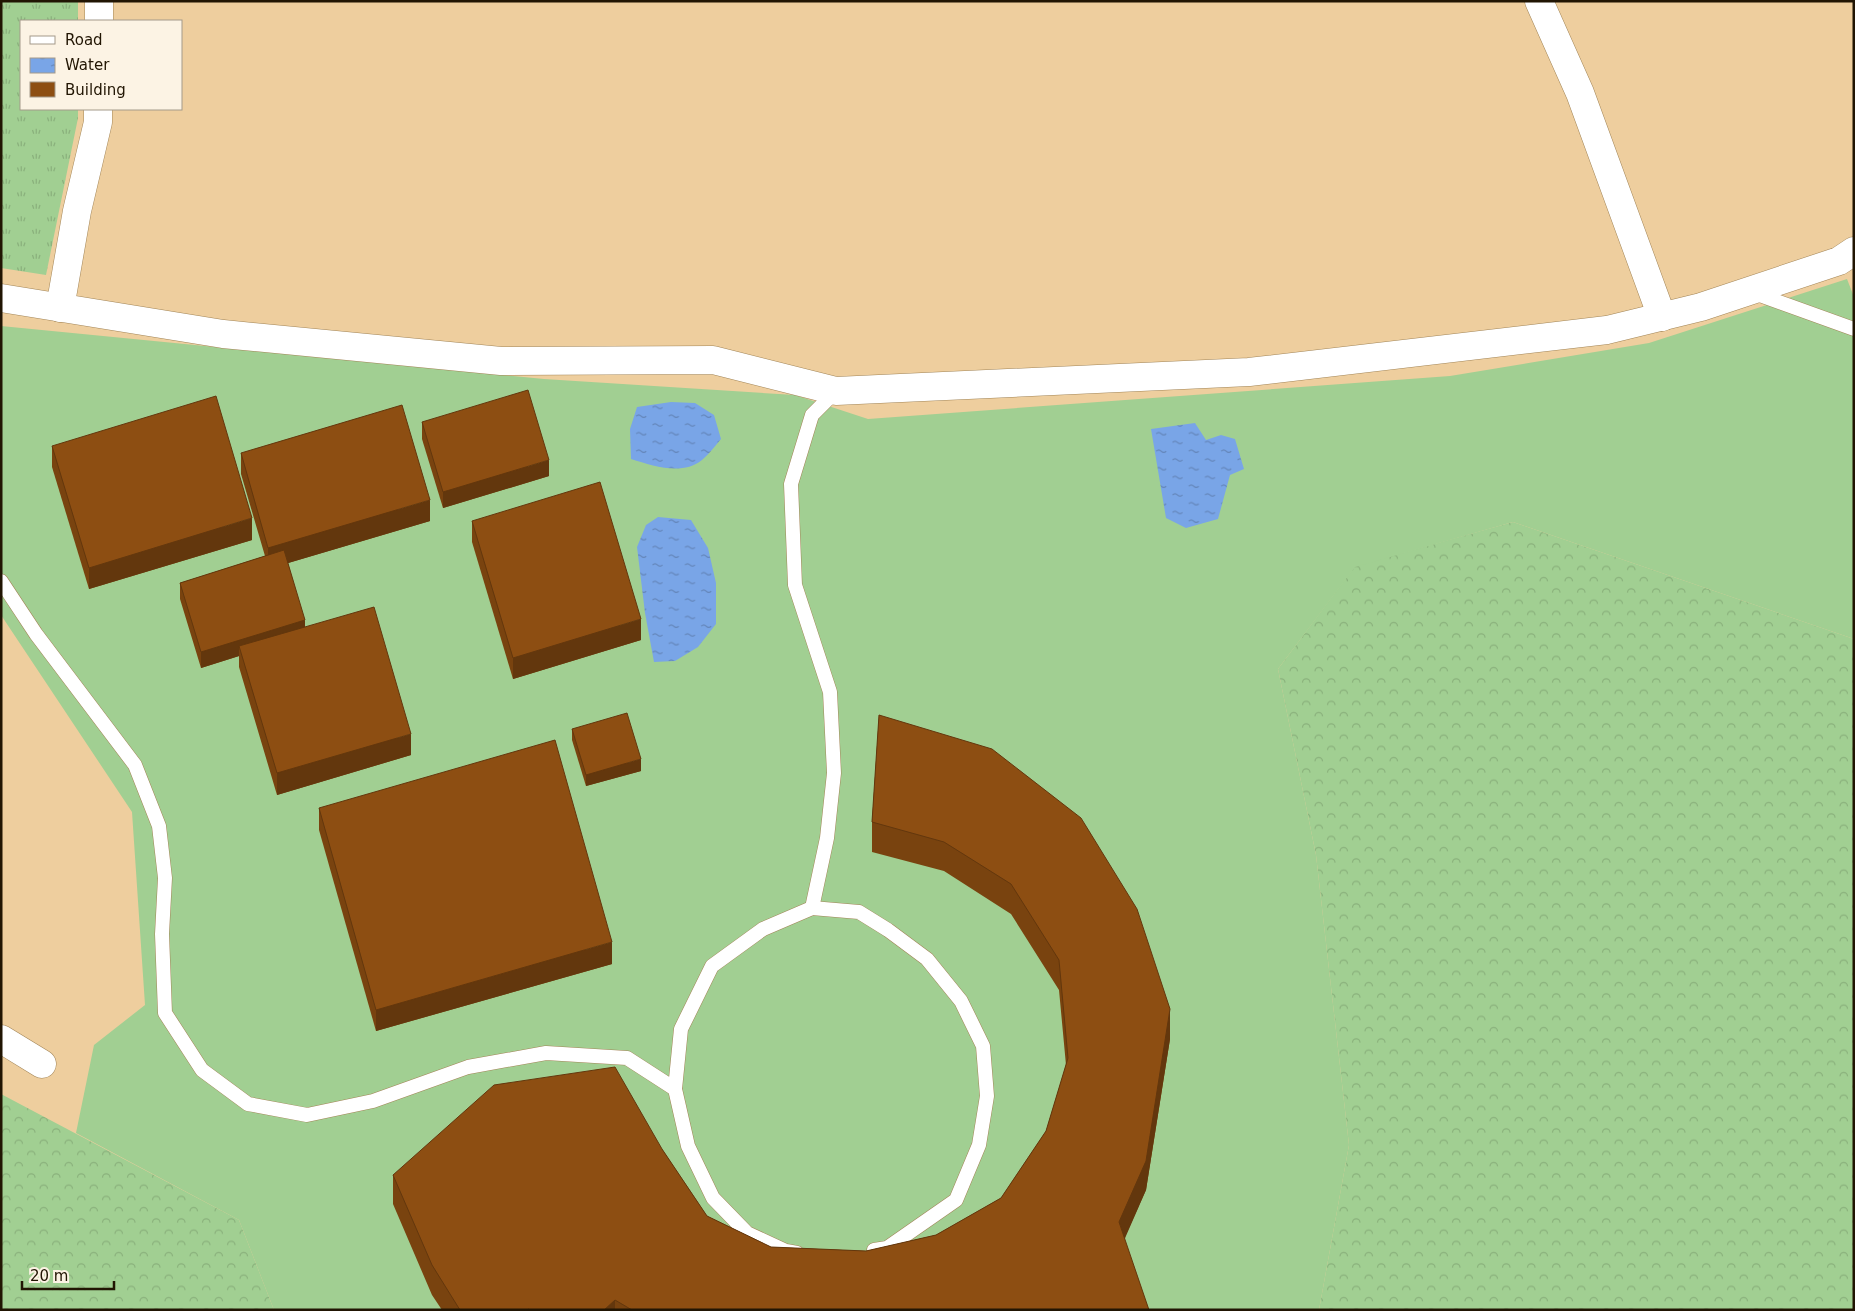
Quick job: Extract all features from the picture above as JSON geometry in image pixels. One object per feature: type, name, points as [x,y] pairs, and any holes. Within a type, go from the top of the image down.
[{"type":"street","points":[[99,1],[99,20]]},
{"type":"street","points":[[1539,1],[1580,93],[1662,317]]},
{"type":"street","points":[[60,308],[77,211],[98,122],[98,110]]},
{"type":"street","points":[[1,298],[223,334],[501,362],[713,360],[836,390],[1249,372],[1607,330],[1701,307],[1839,261],[1854,252]]},
{"type":"street","points":[[1,1039],[42,1064]]},
{"type":"lane","points":[[1749,291],[1854,329]]},
{"type":"lane","points":[[812,908],[827,838],[834,773],[830,692],[795,585],[791,484],[812,415],[836,390]]},
{"type":"lane","points":[[1,581],[36,634],[136,765],[160,826],[165,878],[162,934],[165,1013],[202,1070],[248,1104],[307,1115],[374,1101],[468,1068],[546,1053],[627,1058],[676,1089]]},
{"type":"lane","points":[[814,1256],[786,1251],[747,1233],[713,1198],[688,1146],[676,1089],[681,1029],[712,966],[763,929],[812,908],[859,912],[888,930],[926,959],[961,1001],[983,1046],[987,1096],[978,1144],[956,1200],[887,1248],[860,1254]]},
{"type":"green space","points":[[1,1],[78,1],[78,20],[20,20],[20,110],[78,110],[78,118],[46,275],[1,268]]},
{"type":"green space","points":[[1847,279],[1854,297],[1854,639],[1513,522],[1355,567],[1278,669],[1316,855],[1349,1145],[1319,1310],[274,1310],[239,1220],[76,1133],[94,1045],[145,1005],[132,812],[1,615],[1,326],[544,379],[795,395],[868,419],[1450,376],[1649,343]]},
{"type":"green space","points":[[1513,522],[1854,639],[1854,1310],[1319,1310],[1349,1145],[1316,855],[1278,669],[1355,566]]},
{"type":"green space","points":[[1,1094],[239,1220],[274,1310],[1,1310]]},
{"type":"water","points":[[671,402],[695,403],[714,415],[721,439],[702,460],[686,468],[668,468],[631,459],[630,429],[637,407]]},
{"type":"water","points":[[1195,423],[1206,440],[1221,435],[1235,439],[1244,469],[1230,475],[1218,519],[1186,528],[1166,518],[1151,429]]},
{"type":"water","points":[[658,517],[691,520],[708,548],[716,583],[716,624],[698,647],[675,661],[654,662],[645,613],[637,547],[646,525]]},
{"type":"building","points":[[528,390],[549,460],[443,492],[422,422]]},
{"type":"building","points":[[216,396],[252,518],[89,568],[52,446]]},
{"type":"building","points":[[402,405],[430,500],[268,548],[241,453]]},
{"type":"building","points":[[600,482],[641,619],[513,658],[472,521]]},
{"type":"building","points":[[284,550],[305,620],[201,652],[180,583]]},
{"type":"building","points":[[374,607],[411,734],[277,773],[239,646]]},
{"type":"building","points":[[627,713],[641,759],[586,775],[572,729]]},
{"type":"building","points":[[879,715],[992,749],[1081,818],[1137,909],[1170,1009],[1146,1161],[1119,1222],[1149,1310],[632,1310],[615,1300],[604,1310],[460,1310],[432,1265],[393,1175],[494,1085],[615,1067],[662,1149],[707,1216],[771,1247],[866,1251],[936,1235],[1001,1198],[1046,1131],[1068,1058],[1059,960],[1011,884],[944,842],[872,822]]},
{"type":"building","points":[[555,740],[612,942],[376,1010],[319,808]]}]
